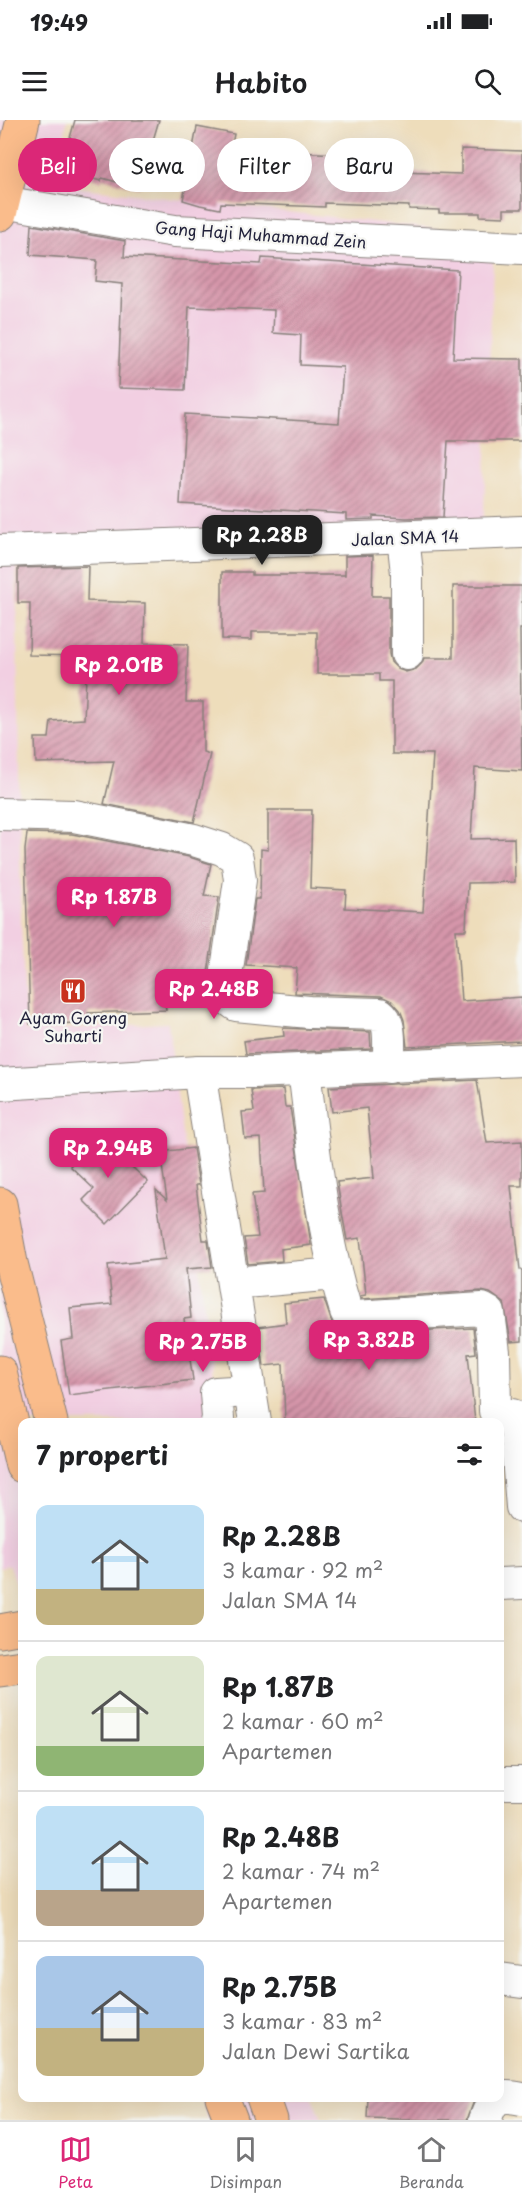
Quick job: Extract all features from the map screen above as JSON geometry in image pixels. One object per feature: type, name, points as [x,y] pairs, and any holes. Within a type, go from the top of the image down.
[{"type":"main road","points":[[1,208],[23,120]]},
{"type":"main road","points":[[0,1204],[50,1418]]},
{"type":"main road","points":[[0,1372],[18,1449]]},
{"type":"main road","points":[[0,1630],[18,1628]]},
{"type":"main road","points":[[0,1670],[18,1668]]},
{"type":"main road","points":[[224,2102],[231,2120]]},
{"type":"main road","points":[[264,2102],[271,2120]]},
{"type":"street","name":"Gang Haji Muhammad Zein","points":[[1,208],[175,231],[522,249]]},
{"type":"street","name":"Jalan SMA 14","points":[[0,551],[522,532]]},
{"type":"street","points":[[403,537],[407,573],[407,654]]},
{"type":"street","points":[[0,814],[74,816],[194,840],[222,849],[237,858],[240,880],[224,990],[228,999],[236,1005],[309,1012],[380,1014],[387,1024],[389,1067]]},
{"type":"street","points":[[0,1084],[199,1072],[255,1072],[522,1060]]},
{"type":"street","points":[[304,1070],[318,1178],[335,1274],[346,1311],[351,1316],[487,1310],[494,1352],[495,1411],[497,1415],[515,1417],[509,1468],[522,1507]]},
{"type":"street","points":[[199,1072],[254,1418]]},
{"type":"street","points":[[234,1283],[335,1274]]},
{"type":"street","points":[[218,1418],[216,1394],[249,1391]]},
{"type":"street","points":[[504,1584],[522,1583]]},
{"type":"street","points":[[504,1783],[522,1783]]},
{"type":"street","points":[[504,1980],[522,1982]]},
{"type":"street","points":[[504,2097],[522,2099]]},
{"type":"street","points":[[485,2120],[492,2102]]},
{"type":"shaded area","points":[[0,120],[67,120],[64,138],[18,138],[18,192],[97,192],[97,190],[494,236],[483,536],[16,558],[21,922],[26,1031],[168,1023],[218,1418],[18,1418],[18,1588],[10,1565],[0,1567]]},
{"type":"shaded area","points":[[203,2102],[314,2102],[321,2120],[208,2120]]},
{"type":"building","points":[[75,120],[159,120],[154,138],[109,138],[109,180],[102,178],[101,181],[97,180],[97,138],[70,138]]},
{"type":"building","points":[[197,127],[234,134],[233,138],[217,138],[217,192],[312,192],[312,153],[324,153],[324,192],[414,192],[414,172],[461,174],[461,149],[522,151],[522,209],[504,209],[504,217],[480,216],[480,213],[439,213],[439,210],[409,209],[409,206],[325,203],[325,207],[221,203],[220,209],[200,205],[183,200],[185,192],[205,192],[205,138],[195,138]]},
{"type":"building","points":[[32,225],[125,241],[124,257],[261,264],[262,258],[458,270],[453,358],[522,359],[522,441],[448,441],[443,517],[373,516],[373,519],[346,520],[346,514],[180,504],[185,414],[339,423],[343,367],[300,365],[301,335],[273,333],[274,310],[189,307],[185,390],[118,388],[122,284],[95,281],[97,260],[30,255]]},
{"type":"building","points":[[373,555],[372,596],[389,596],[389,654],[391,662],[398,669],[406,672],[416,669],[424,658],[453,658],[453,586],[522,586],[522,629],[520,629],[522,771],[475,768],[471,839],[514,838],[515,882],[468,883],[466,930],[456,930],[461,1001],[522,997],[522,1041],[407,1047],[404,1020],[400,1010],[392,1001],[381,996],[295,993],[297,968],[246,965],[255,899],[260,899],[261,849],[268,850],[268,810],[312,810],[310,888],[346,890],[345,908],[423,912],[433,754],[392,754],[392,681],[379,681],[379,674],[317,674],[317,632],[252,632],[252,640],[222,639],[222,572],[252,572],[252,575],[345,575],[345,556]]},
{"type":"building","points":[[88,566],[87,601],[145,603],[144,643],[188,644],[186,702],[203,702],[203,752],[210,754],[194,822],[104,804],[114,761],[36,763],[35,738],[49,738],[51,721],[84,719],[87,656],[29,655],[30,603],[18,603],[18,568]]},
{"type":"building","points":[[27,833],[72,834],[189,857],[211,864],[204,896],[219,897],[206,987],[209,1001],[165,1003],[166,1010],[88,1013],[89,1023],[30,1024],[25,850]]},
{"type":"building","points":[[283,1028],[370,1032],[371,1049],[246,1054],[244,1041],[284,1036]]},
{"type":"building","points":[[477,1080],[487,1143],[522,1141],[522,1186],[511,1186],[520,1270],[522,1270],[522,1341],[511,1342],[504,1303],[490,1293],[481,1291],[361,1299],[360,1296],[366,1295],[360,1238],[347,1240],[343,1218],[337,1182],[374,1178],[367,1108],[332,1112],[329,1087]]},
{"type":"building","points":[[283,1089],[285,1107],[290,1107],[311,1245],[281,1249],[282,1261],[248,1264],[244,1238],[258,1237],[252,1194],[264,1193],[261,1138],[245,1139],[242,1112],[254,1111],[251,1090]]},
{"type":"building","points":[[99,1136],[148,1182],[107,1224],[83,1200],[94,1189],[70,1166]]},
{"type":"building","points":[[193,1148],[199,1185],[196,1185],[203,1240],[208,1240],[212,1267],[186,1269],[191,1318],[184,1319],[193,1380],[69,1395],[61,1341],[73,1339],[70,1308],[112,1304],[108,1265],[165,1259],[156,1190],[167,1200],[160,1152]]},
{"type":"building","points":[[324,1299],[332,1323],[337,1329],[350,1334],[473,1328],[476,1353],[468,1354],[475,1418],[285,1418],[283,1364],[264,1366],[258,1327],[286,1323],[284,1303]]},
{"type":"building","points":[[368,2102],[474,2102],[467,2120],[367,2118]]},
{"type":"place","name":"Ayam Goreng Suharti","points":[[73,991]]}]
